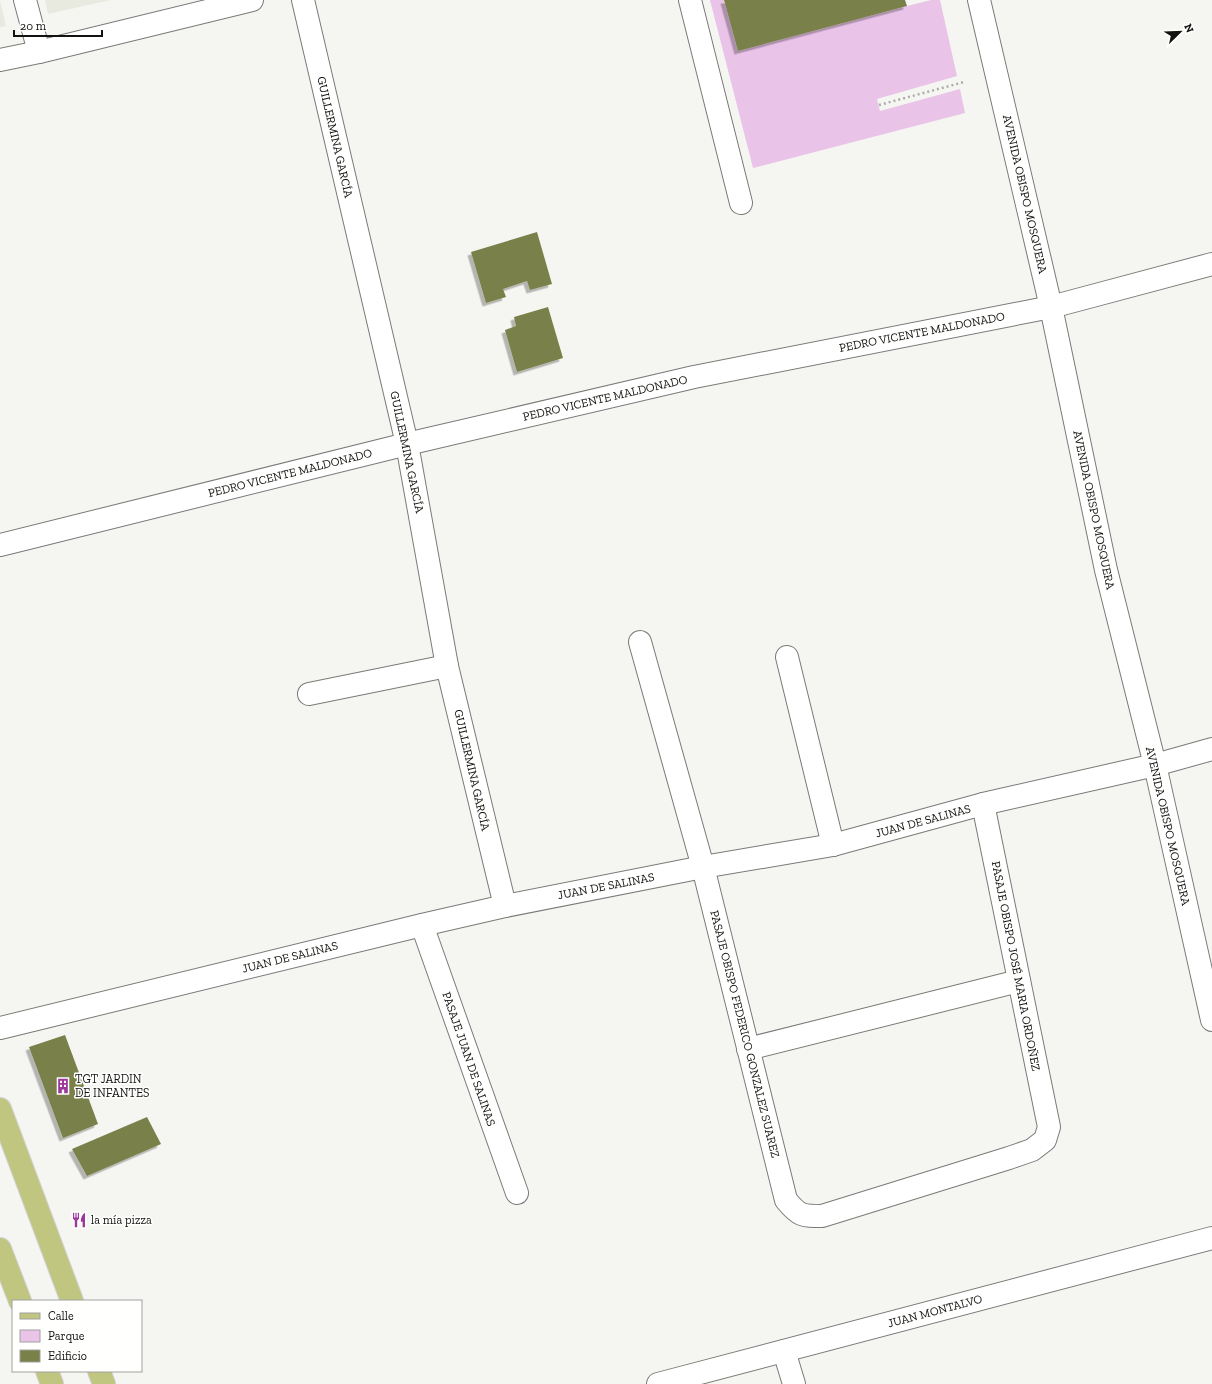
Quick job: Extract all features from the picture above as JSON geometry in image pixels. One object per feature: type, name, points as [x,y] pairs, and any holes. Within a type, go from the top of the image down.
[{"type":"main road","points":[[0,1109],[72,1300]]},
{"type":"main road","points":[[0,1249],[20,1300]]},
{"type":"main road","points":[[47,1372],[52,1384]]},
{"type":"main road","points":[[99,1372],[104,1384]]},
{"type":"street","points":[[26,0],[39,52]]},
{"type":"street","points":[[0,60],[39,52],[252,0]]},
{"type":"street","name":"GUILLERMINA GARCÍA","points":[[303,0],[407,444],[448,666],[505,906]]},
{"type":"street","points":[[690,0],[741,203]]},
{"type":"street","name":"AVENIDA OBISPO MOSQUERA","points":[[979,0],[1051,307],[1106,570],[1155,765],[1212,1020]]},
{"type":"street","name":"PEDRO VICENTE MALDONADO","points":[[0,545],[407,444],[694,377],[1051,307],[1212,264]]},
{"type":"street","name":"PASAJE OBISPO FEDERICO GONZALEZ SUAREZ","points":[[640,642],[703,867],[786,1200]]},
{"type":"street","points":[[787,657],[833,845]]},
{"type":"street","points":[[308,694],[448,666]]},
{"type":"street","name":"JUAN DE SALINAS","points":[[0,1028],[422,924],[703,867],[833,845],[983,804],[1155,765],[1212,749]]},
{"type":"street","name":"PASAJE OBISPO JOSÉ MARIA ORDOÑEZ","points":[[786,1200],[795,1211],[804,1216],[822,1216],[1032,1150],[1045,1140],[1049,1127],[983,804]]},
{"type":"street","name":"PASAJE JUAN DE SALINAS","points":[[422,924],[517,1192]]},
{"type":"street","points":[[748,1048],[1019,981]]},
{"type":"street","name":"JUAN MONTALVO","points":[[658,1384],[1212,1238]]},
{"type":"street","points":[[784,1351],[794,1384]]},
{"type":"path","points":[[879,105],[964,82]]},
{"type":"shaded area","points":[[0,0],[6,26],[0,27]]},
{"type":"shaded area","points":[[45,0],[111,0],[48,14]]},
{"type":"green space","points":[[710,0],[724,0],[738,50],[931,0],[940,0],[957,76],[877,99],[880,111],[960,89],[965,113],[753,168]]},
{"type":"building","points":[[724,0],[905,0],[907,6],[738,51]]},
{"type":"building","points":[[537,232],[552,284],[530,290],[527,281],[503,289],[506,297],[486,303],[471,252]]},
{"type":"building","points":[[548,307],[563,358],[517,372],[505,330],[516,326],[514,317]]},
{"type":"building","name":"TGT JARDIN DE INFANTES","points":[[65,1035],[98,1124],[63,1138],[29,1047]]},
{"type":"building","name":"TGT JARDIN DE INFANTES","points":[[147,1117],[161,1144],[87,1176],[72,1149]]},
{"type":"place","name":"TGT JARDIN DE INFANTES","points":[[63,1086]]},
{"type":"place","name":"la mía pizza","points":[[79,1220]]}]
